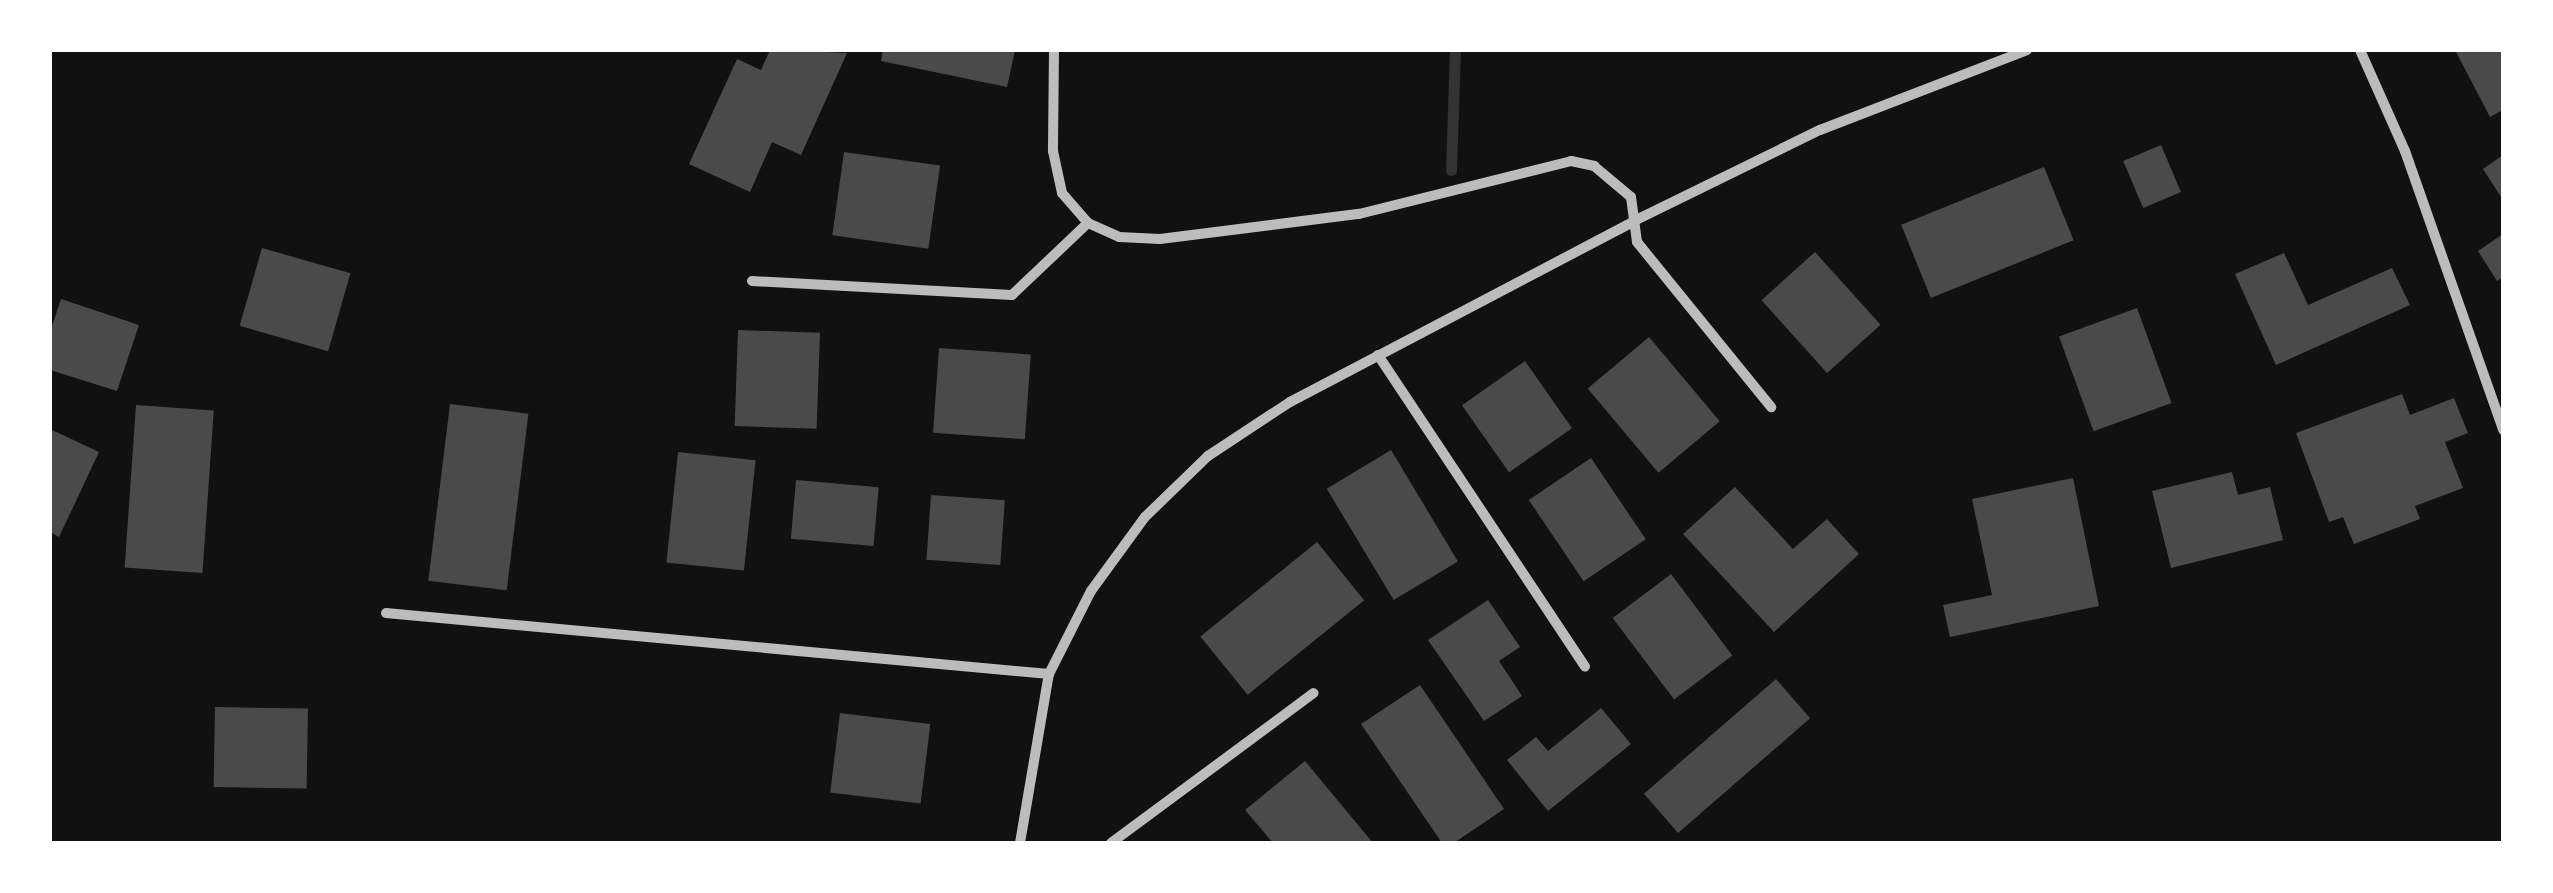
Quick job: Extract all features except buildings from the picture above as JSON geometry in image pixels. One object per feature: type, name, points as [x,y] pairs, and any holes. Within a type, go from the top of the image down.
[{"type":"street","points":[[1054,50],[1053,151],[1062,193],[1088,223],[1119,237],[1160,240],[1323,219],[1571,161],[1612,178],[1631,198],[1637,242],[1771,407]]},
{"type":"street","points":[[1020,843],[1049,674],[1091,590],[1145,517],[1195,468],[1290,402],[1636,220],[1820,130],[2027,50]]},
{"type":"street","points":[[2360,50],[2405,150],[2503,430]]},
{"type":"street","points":[[752,281],[1012,295],[1088,223]]},
{"type":"street","points":[[1378,355],[1586,666]]},
{"type":"street","points":[[386,613],[1049,674]]},
{"type":"street","points":[[1111,843],[1314,692]]},
{"type":"waterway","points":[[1451,170],[1455,50]]}]
